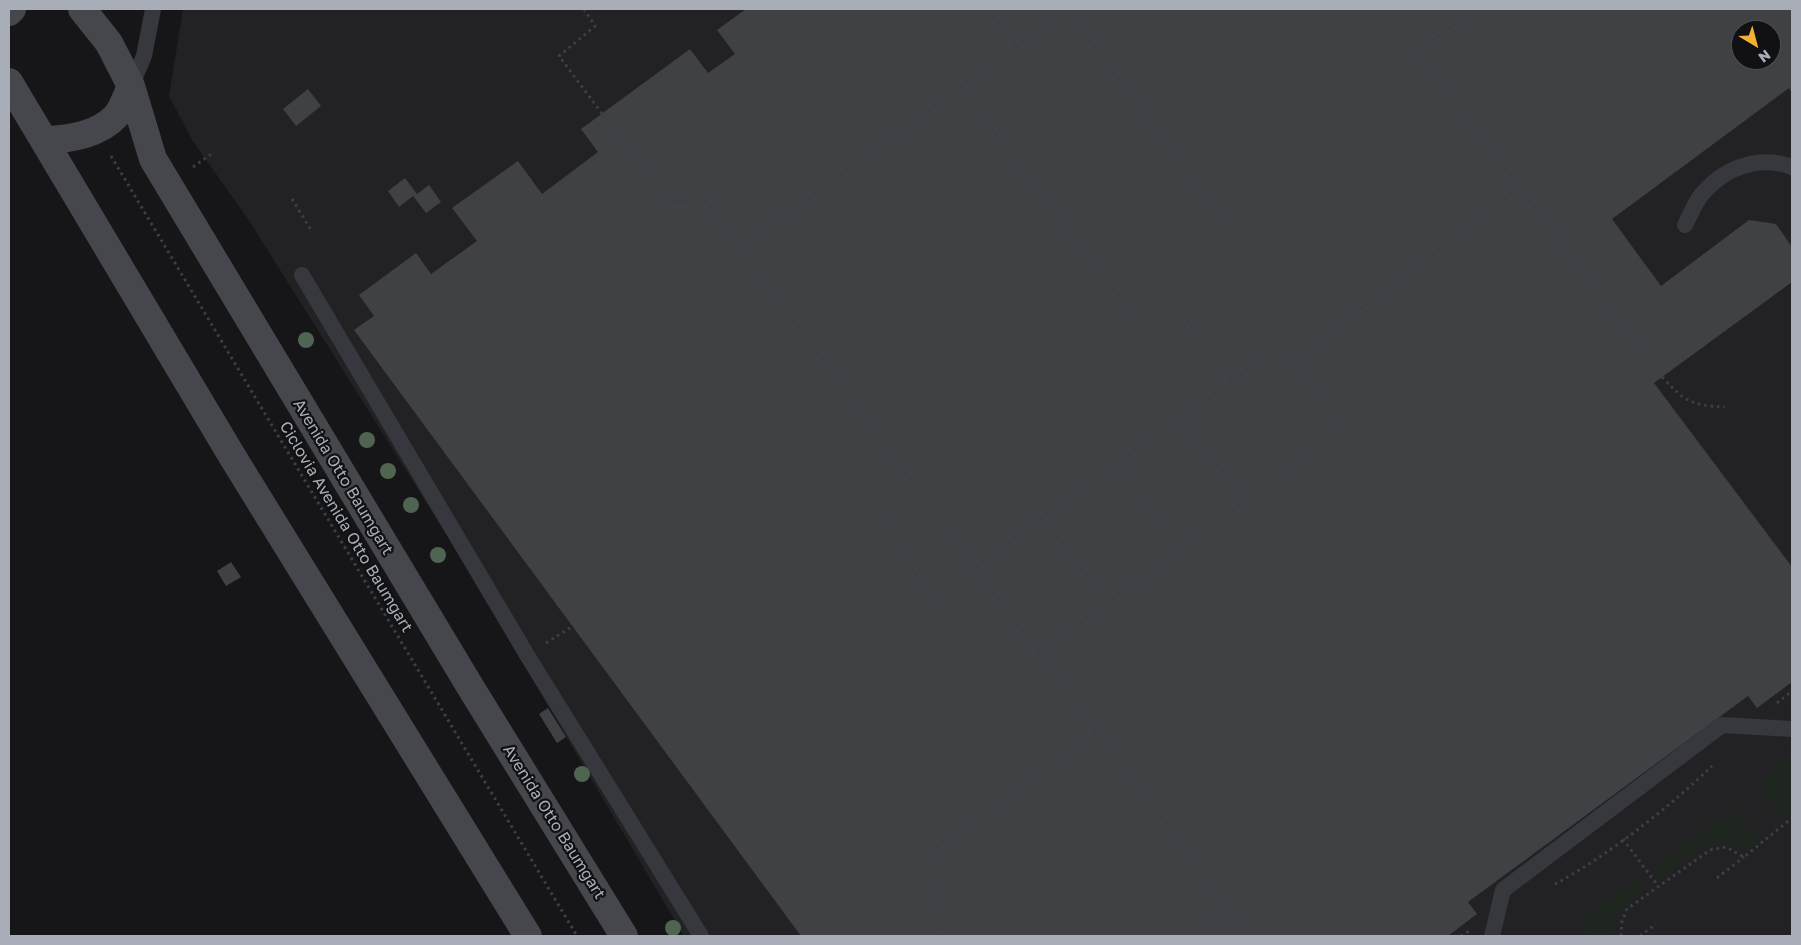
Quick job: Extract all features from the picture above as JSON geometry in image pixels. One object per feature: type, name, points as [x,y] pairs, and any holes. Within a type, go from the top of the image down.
[{"type":"main road","points":[[9,12],[12,9]]},
{"type":"main road","name":"Avenida Otto Baumgart","points":[[82,9],[109,43],[131,86],[153,159],[466,680],[624,936]]},
{"type":"main road","points":[[9,82],[232,456],[528,936]]},
{"type":"main road","points":[[45,140],[71,139],[96,130],[117,114],[131,86]]},
{"type":"lane","points":[[131,86],[144,56],[154,9]]},
{"type":"lane","points":[[1685,225],[1702,195],[1723,174],[1750,163],[1778,162],[1792,167]]},
{"type":"lane","points":[[302,275],[526,655],[701,936]]},
{"type":"lane","points":[[1492,936],[1503,890],[1722,724],[1792,730]]},
{"type":"path","points":[[584,9],[596,26],[559,56],[668,202],[704,200],[1248,936]]},
{"type":"path","points":[[987,9],[1016,46]]},
{"type":"path","points":[[740,248],[1066,9],[1239,241]]},
{"type":"path","points":[[1477,9],[1417,51],[1662,377],[1682,398],[1698,405],[1725,408]]},
{"type":"path","points":[[960,87],[1136,318]]},
{"type":"path","name":"Ciclovia Avenida Otto Baumgart","points":[[96,130],[578,936]]},
{"type":"path","points":[[1293,361],[1520,187]]},
{"type":"path","points":[[292,199],[312,230]]},
{"type":"path","points":[[1168,294],[1232,380]]},
{"type":"path","points":[[878,513],[931,598],[974,565],[1281,345],[1345,428],[1039,653]]},
{"type":"path","points":[[1181,417],[1245,502]]},
{"type":"path","points":[[1117,462],[1178,551]]},
{"type":"path","points":[[1041,517],[1108,602]]},
{"type":"path","points":[[940,936],[932,850],[1097,731]]},
{"type":"path","points":[[1716,878],[1792,818]]},
{"type":"path","points":[[1623,839],[1658,886]]},
{"type":"path","points":[[1621,936],[1622,921],[1627,910],[1710,850],[1726,848],[1744,857]]},
{"type":"path","points":[[1189,936],[1228,908]]},
{"type":"path","points":[[1640,936],[1656,924]]},
{"type":"shaded area","points":[[183,9],[1792,9],[1792,936],[684,936],[456,550],[248,219],[192,140],[169,96]]},
{"type":"shaded area","points":[[1787,756],[1792,757],[1792,813],[1785,822],[1765,798],[1762,782]]},
{"type":"shaded area","points":[[1734,809],[1760,840],[1747,850],[1735,844],[1713,844],[1693,854],[1663,876],[1655,865]]},
{"type":"shaded area","points":[[1636,877],[1645,889],[1622,908],[1615,921],[1613,936],[1588,936],[1583,929],[1584,920]]},
{"type":"building","points":[[746,9],[1792,9],[1792,93],[1789,88],[1612,219],[1661,286],[1749,220],[1776,224],[1792,247],[1792,282],[1654,383],[1792,567],[1792,682],[1757,708],[1748,696],[1468,902],[1477,914],[1448,936],[801,936],[354,330],[374,316],[359,295],[416,253],[431,274],[477,241],[452,208],[518,161],[542,194],[598,152],[581,129],[690,49],[708,73],[735,54],[717,30]]},
{"type":"building","points":[[308,89],[321,106],[296,126],[283,109]]},
{"type":"building","points":[[405,178],[417,194],[429,185],[441,202],[426,213],[413,196],[399,207],[388,191]]},
{"type":"building","points":[[231,562],[241,577],[226,586],[217,571]]},
{"type":"building","points":[[548,708],[566,737],[557,743],[539,714]]}]
